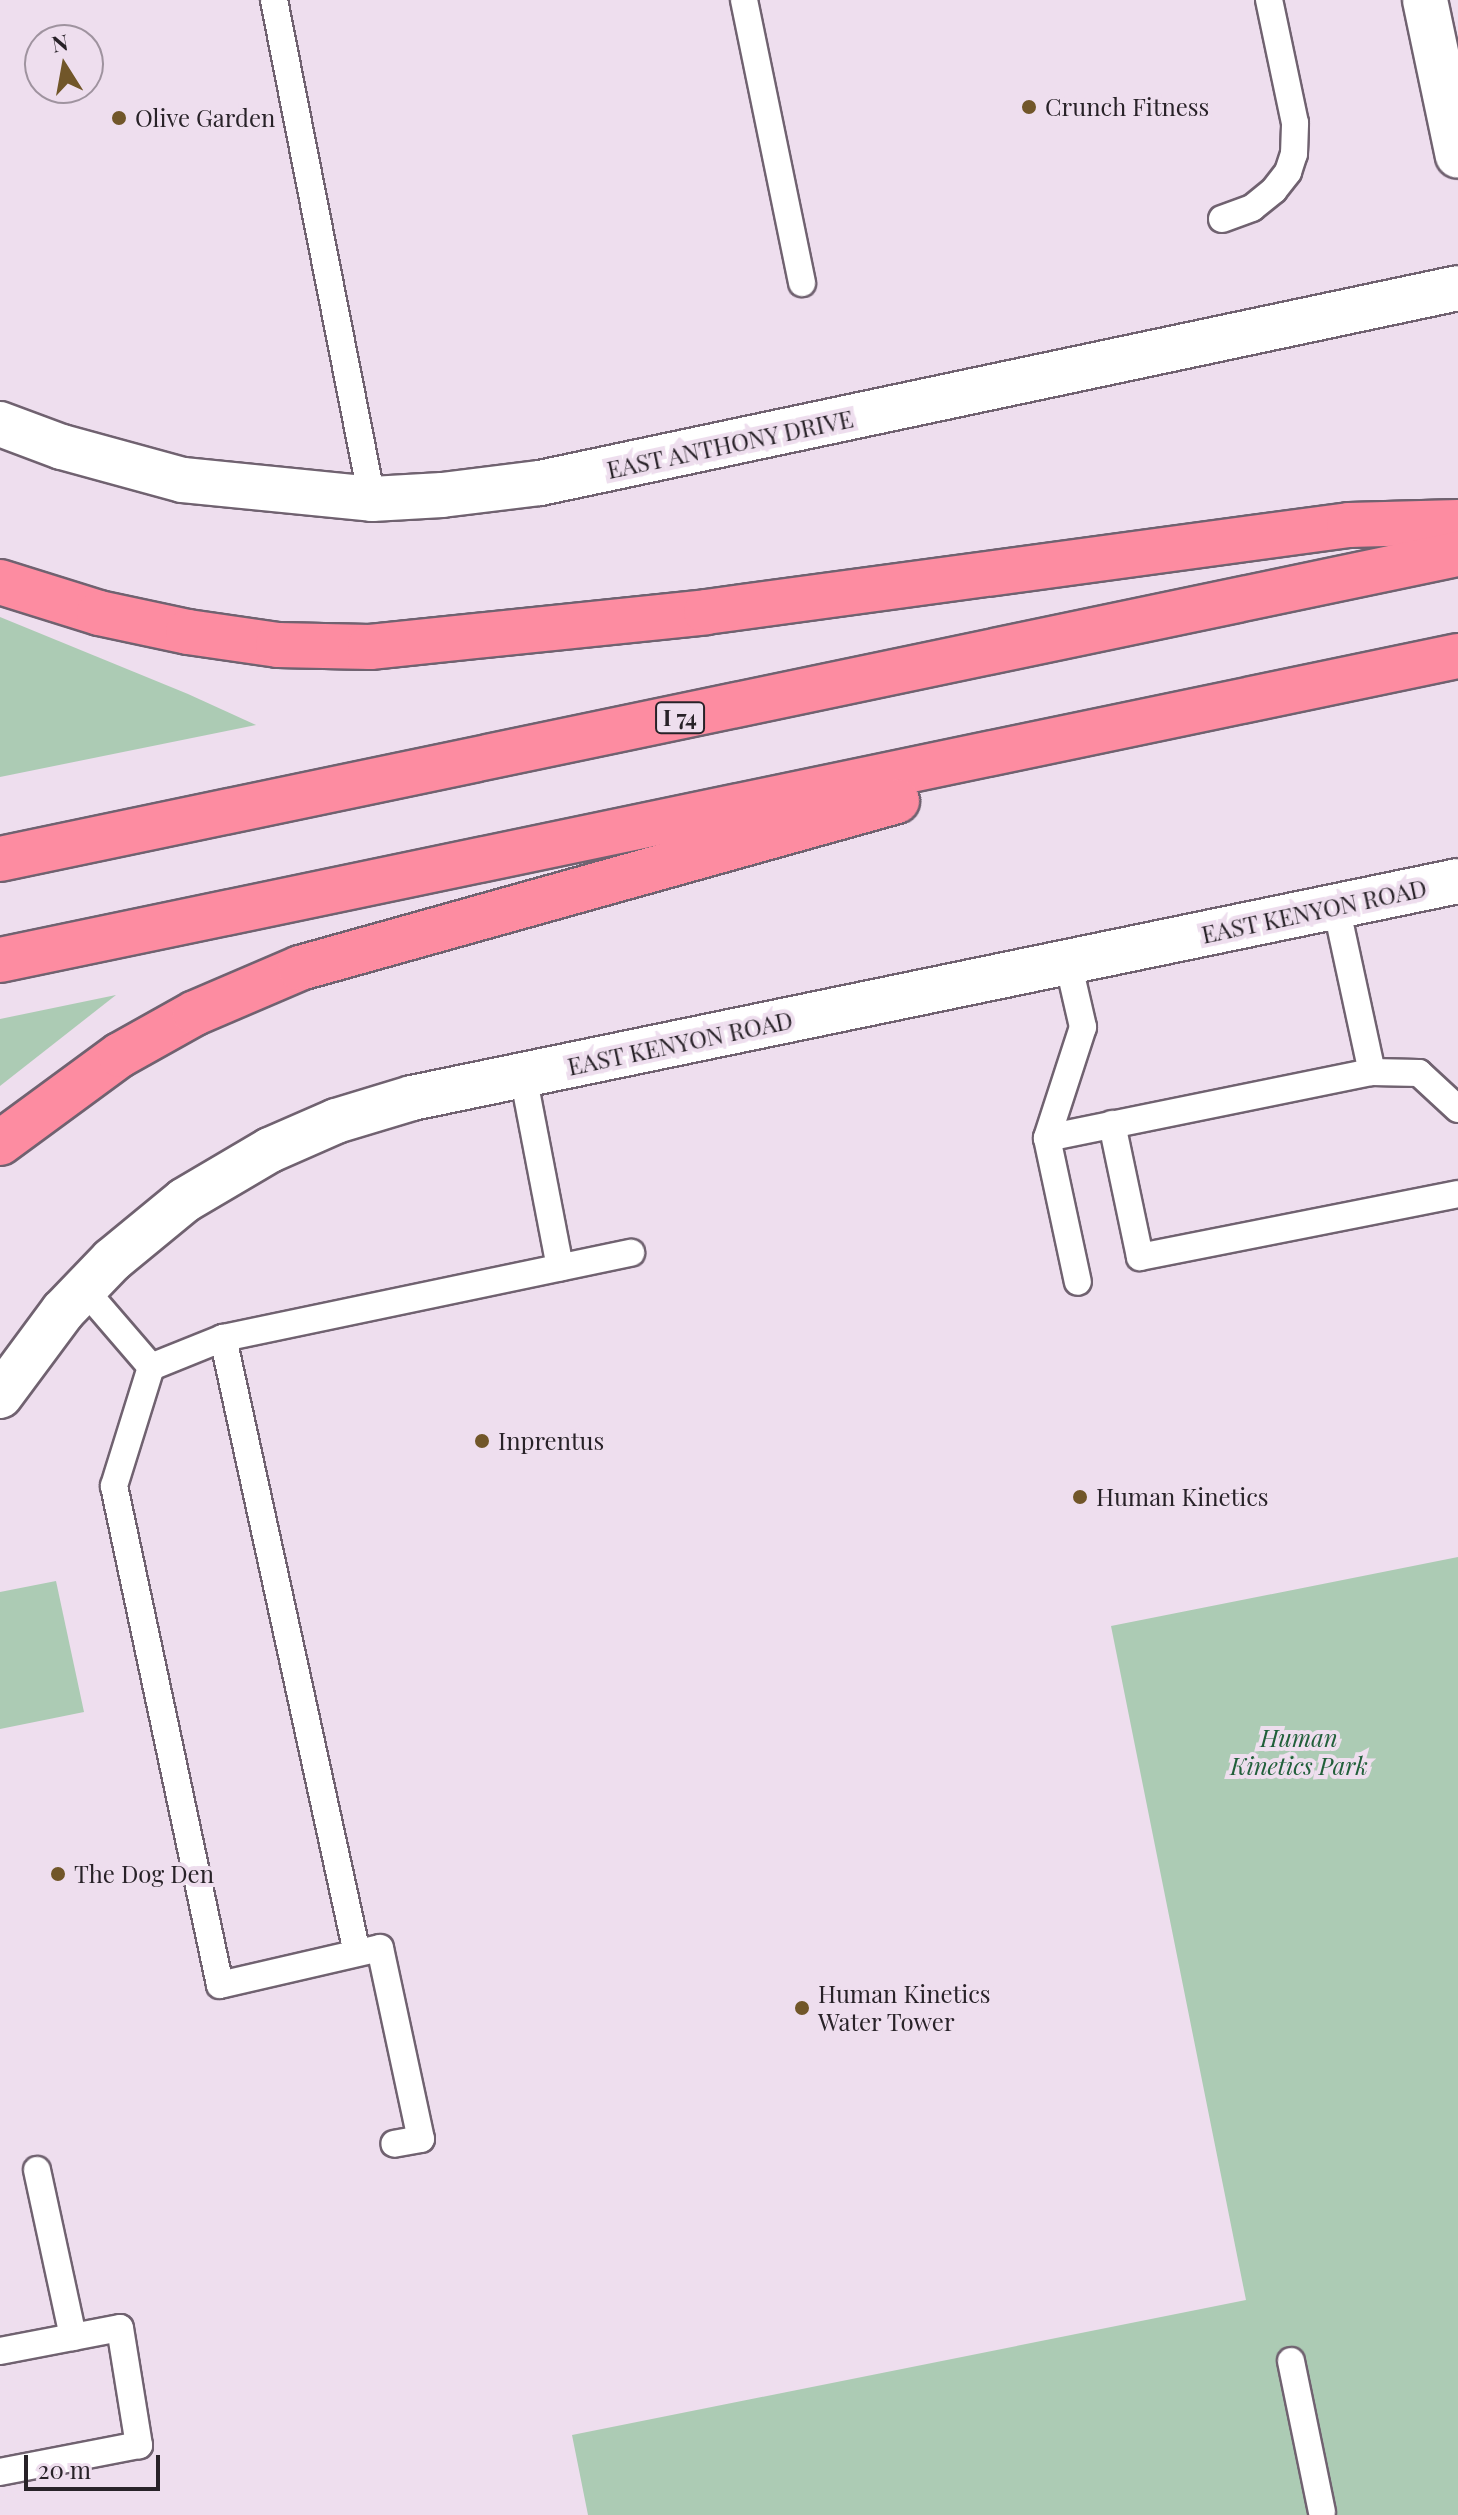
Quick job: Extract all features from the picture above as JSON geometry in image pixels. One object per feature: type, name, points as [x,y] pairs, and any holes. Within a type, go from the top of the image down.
[{"type":"highway","points":[[0,582],[99,613],[188,632],[278,645],[370,647],[691,614],[1349,525],[1458,522]]},
{"type":"highway","name":"I 74","points":[[0,859],[1458,554]]},
{"type":"highway","points":[[0,960],[1458,656]]},
{"type":"highway","points":[[0,1143],[120,1055],[195,1013],[300,968],[1320,686]]},
{"type":"street","points":[[1425,0],[1458,156]]},
{"type":"street","name":"EAST ANTHONY DRIVE","points":[[0,424],[92,456],[183,480],[372,499],[540,483],[1458,288]]},
{"type":"street","name":"EAST KENYON ROAD","points":[[0,1396],[84,1289],[185,1200],[270,1150],[336,1121],[523,1075],[1458,881]]},
{"type":"lane","points":[[274,0],[372,499]]},
{"type":"lane","points":[[744,0],[802,283]]},
{"type":"lane","points":[[1222,219],[1252,208],[1274,190],[1288,172],[1294,154],[1295,123],[1269,0]]},
{"type":"lane","points":[[1336,906],[1372,1072]]},
{"type":"lane","points":[[1068,962],[1083,1027],[1047,1138],[1078,1282]]},
{"type":"lane","points":[[1047,1138],[1372,1072],[1419,1073],[1458,1109]]},
{"type":"lane","points":[[523,1075],[560,1267]]},
{"type":"lane","points":[[1112,1124],[1140,1257],[1458,1194]]},
{"type":"lane","points":[[151,1367],[223,1338],[631,1253]]},
{"type":"lane","points":[[84,1289],[151,1367]]},
{"type":"lane","points":[[223,1338],[357,1953]]},
{"type":"lane","points":[[151,1367],[114,1486],[220,1985],[380,1948],[421,2139],[394,2144]]},
{"type":"lane","points":[[37,2170],[73,2337]]},
{"type":"lane","points":[[0,2351],[120,2328],[139,2445],[0,2472]]},
{"type":"lane","points":[[1291,2361],[1322,2512]]},
{"type":"green space","points":[[0,617],[188,694],[256,725],[0,777]]},
{"type":"green space","points":[[116,995],[0,1086],[0,1019]]},
{"type":"green space","name":"Human Kinetics Park","points":[[1458,1557],[1458,2515],[588,2515],[572,2435],[1246,2300],[1111,1626]]},
{"type":"green space","points":[[56,1581],[84,1712],[0,1729],[0,1592]]},
{"type":"place","name":"Crunch Fitness","points":[[1029,107]]},
{"type":"place","name":"Olive Garden","points":[[119,118]]},
{"type":"place","name":"Inprentus","points":[[482,1441]]},
{"type":"place","name":"Human Kinetics","points":[[1080,1497]]},
{"type":"place","name":"The Dog Den","points":[[58,1874]]},
{"type":"place","name":"Human Kinetics Water Tower","points":[[802,2008]]}]
